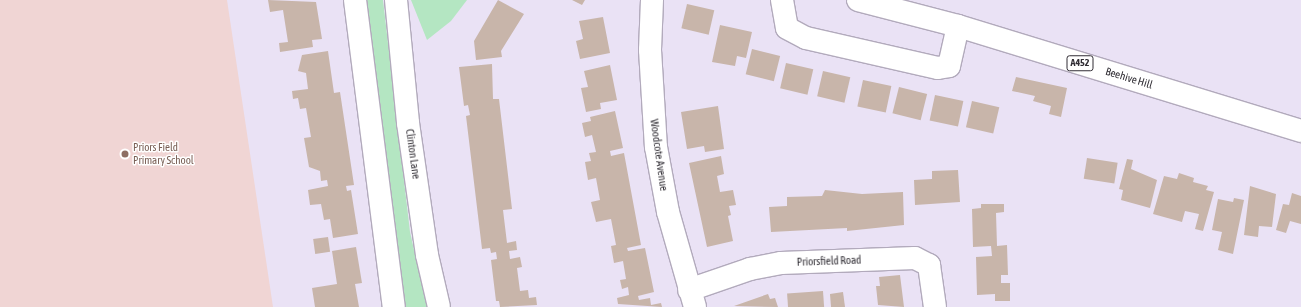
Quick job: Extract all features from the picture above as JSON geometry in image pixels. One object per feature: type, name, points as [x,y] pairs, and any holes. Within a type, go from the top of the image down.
[{"type":"street","points":[[355,0],[394,307]]},
{"type":"street","name":"Clinton Lane","points":[[396,0],[408,123],[427,255],[439,307]]},
{"type":"street","name":"Woodcote Avenue","points":[[652,0],[650,50],[656,147],[692,299]]},
{"type":"street","points":[[782,0],[787,28],[806,38],[938,68],[949,66],[958,26]]},
{"type":"street","name":"Beehive Hill","points":[[858,0],[958,26],[1301,131]]},
{"type":"street","name":"Priorsfield Road","points":[[692,299],[750,269],[780,263],[915,258],[929,265],[935,307]]},
{"type":"shaded area","name":"Priors Field Primary School","points":[[0,0],[227,0],[273,307],[0,307]]},
{"type":"green space","points":[[361,0],[383,0],[410,232],[427,307],[403,307]]},
{"type":"green space","points":[[411,0],[467,0],[451,21],[427,40]]},
{"type":"building","points":[[268,0],[316,2],[322,39],[312,40],[313,47],[280,52],[279,43],[288,42],[283,10],[270,12]]},
{"type":"building","points":[[498,0],[524,14],[501,51],[502,57],[476,60],[474,41]]},
{"type":"building","points":[[572,0],[585,0],[582,5]]},
{"type":"building","points":[[687,4],[714,10],[709,35],[681,28]]},
{"type":"building","points":[[603,17],[610,53],[580,59],[576,41],[583,39],[579,21]]},
{"type":"building","points":[[720,25],[752,32],[746,58],[737,56],[735,66],[712,62]]},
{"type":"building","points":[[752,49],[780,56],[774,81],[746,74]]},
{"type":"building","points":[[328,51],[334,93],[340,92],[354,185],[346,186],[347,191],[351,190],[358,234],[333,238],[330,219],[324,220],[321,204],[310,205],[308,190],[328,186],[327,180],[321,181],[320,171],[309,167],[304,138],[311,137],[306,108],[300,109],[298,98],[293,99],[292,91],[308,89],[306,73],[298,71],[302,55]]},
{"type":"building","points":[[786,63],[813,69],[807,95],[780,88]]},
{"type":"building","points":[[492,64],[493,99],[499,99],[512,209],[503,210],[507,243],[516,241],[517,250],[509,251],[510,259],[520,257],[522,267],[517,268],[520,291],[528,290],[529,298],[536,297],[537,305],[500,307],[499,301],[496,301],[491,260],[497,259],[496,252],[491,253],[490,248],[482,249],[466,116],[470,115],[468,105],[464,106],[459,67]]},
{"type":"building","points":[[610,65],[617,100],[600,103],[601,109],[586,112],[581,88],[588,87],[584,71]]},
{"type":"building","points":[[823,71],[850,77],[844,103],[817,96]]},
{"type":"building","points":[[1016,77],[1067,88],[1061,117],[1049,114],[1051,106],[1033,101],[1035,96],[1012,91]]},
{"type":"building","points":[[863,80],[891,86],[886,112],[857,106]]},
{"type":"building","points":[[899,87],[927,94],[921,120],[892,113]]},
{"type":"building","points":[[935,95],[963,101],[958,126],[930,120]]},
{"type":"building","points":[[972,101],[999,107],[993,134],[966,127]]},
{"type":"building","points":[[718,106],[724,149],[705,152],[704,146],[687,149],[681,112]]},
{"type":"building","points":[[615,111],[623,148],[610,151],[611,156],[624,153],[641,245],[627,248],[628,251],[645,248],[654,292],[638,296],[639,300],[650,298],[651,305],[661,303],[662,307],[618,304],[617,298],[629,295],[628,287],[622,289],[620,280],[626,279],[623,261],[614,263],[611,246],[616,245],[611,219],[596,222],[591,202],[600,200],[596,178],[588,180],[585,162],[591,161],[589,153],[596,152],[592,135],[585,137],[582,123],[591,121],[590,117]]},
{"type":"building","points":[[721,156],[724,174],[717,176],[720,192],[733,190],[736,205],[729,206],[731,215],[728,216],[733,241],[707,247],[689,163]]},
{"type":"building","points":[[1087,158],[1118,163],[1114,184],[1084,179]]},
{"type":"building","points":[[1127,159],[1133,160],[1131,169],[1157,180],[1150,208],[1121,200],[1123,190],[1119,189]]},
{"type":"building","points":[[958,170],[960,202],[915,205],[914,180],[932,179],[932,171]]},
{"type":"building","points":[[1179,173],[1194,178],[1193,182],[1208,186],[1206,190],[1214,192],[1203,231],[1195,229],[1199,214],[1185,211],[1182,222],[1153,214],[1164,176],[1177,179]]},
{"type":"building","points":[[1250,186],[1276,194],[1272,227],[1259,226],[1258,237],[1244,235]]},
{"type":"building","points":[[825,190],[862,194],[903,192],[904,225],[847,231],[847,228],[771,232],[769,207],[787,206],[787,197],[822,196]]},
{"type":"building","points":[[1292,193],[1301,196],[1301,224],[1290,221],[1286,233],[1276,230],[1283,204],[1289,205]]},
{"type":"building","points":[[1234,198],[1244,200],[1233,254],[1218,250],[1222,232],[1212,230],[1218,199],[1233,202]]},
{"type":"building","points":[[981,204],[1004,204],[1004,212],[996,213],[997,246],[1007,245],[1008,275],[1001,275],[1001,283],[1010,283],[1010,301],[995,301],[995,294],[977,295],[976,257],[992,256],[991,246],[973,247],[972,209],[981,208]]},
{"type":"building","points":[[328,237],[330,252],[315,254],[313,239]]},
{"type":"building","points":[[356,247],[362,283],[355,284],[359,307],[315,307],[312,288],[337,284],[332,251]]},
{"type":"building","points":[[900,275],[904,307],[878,305],[876,286],[880,286],[879,277]]},
{"type":"building","points":[[823,291],[824,307],[788,307],[787,294]]},
{"type":"building","points":[[843,292],[845,307],[831,307],[830,294]]},
{"type":"building","points":[[768,294],[770,299],[775,298],[778,307],[734,306]]},
{"type":"place","name":"Priors Field Primary School","points":[[125,154]]}]
